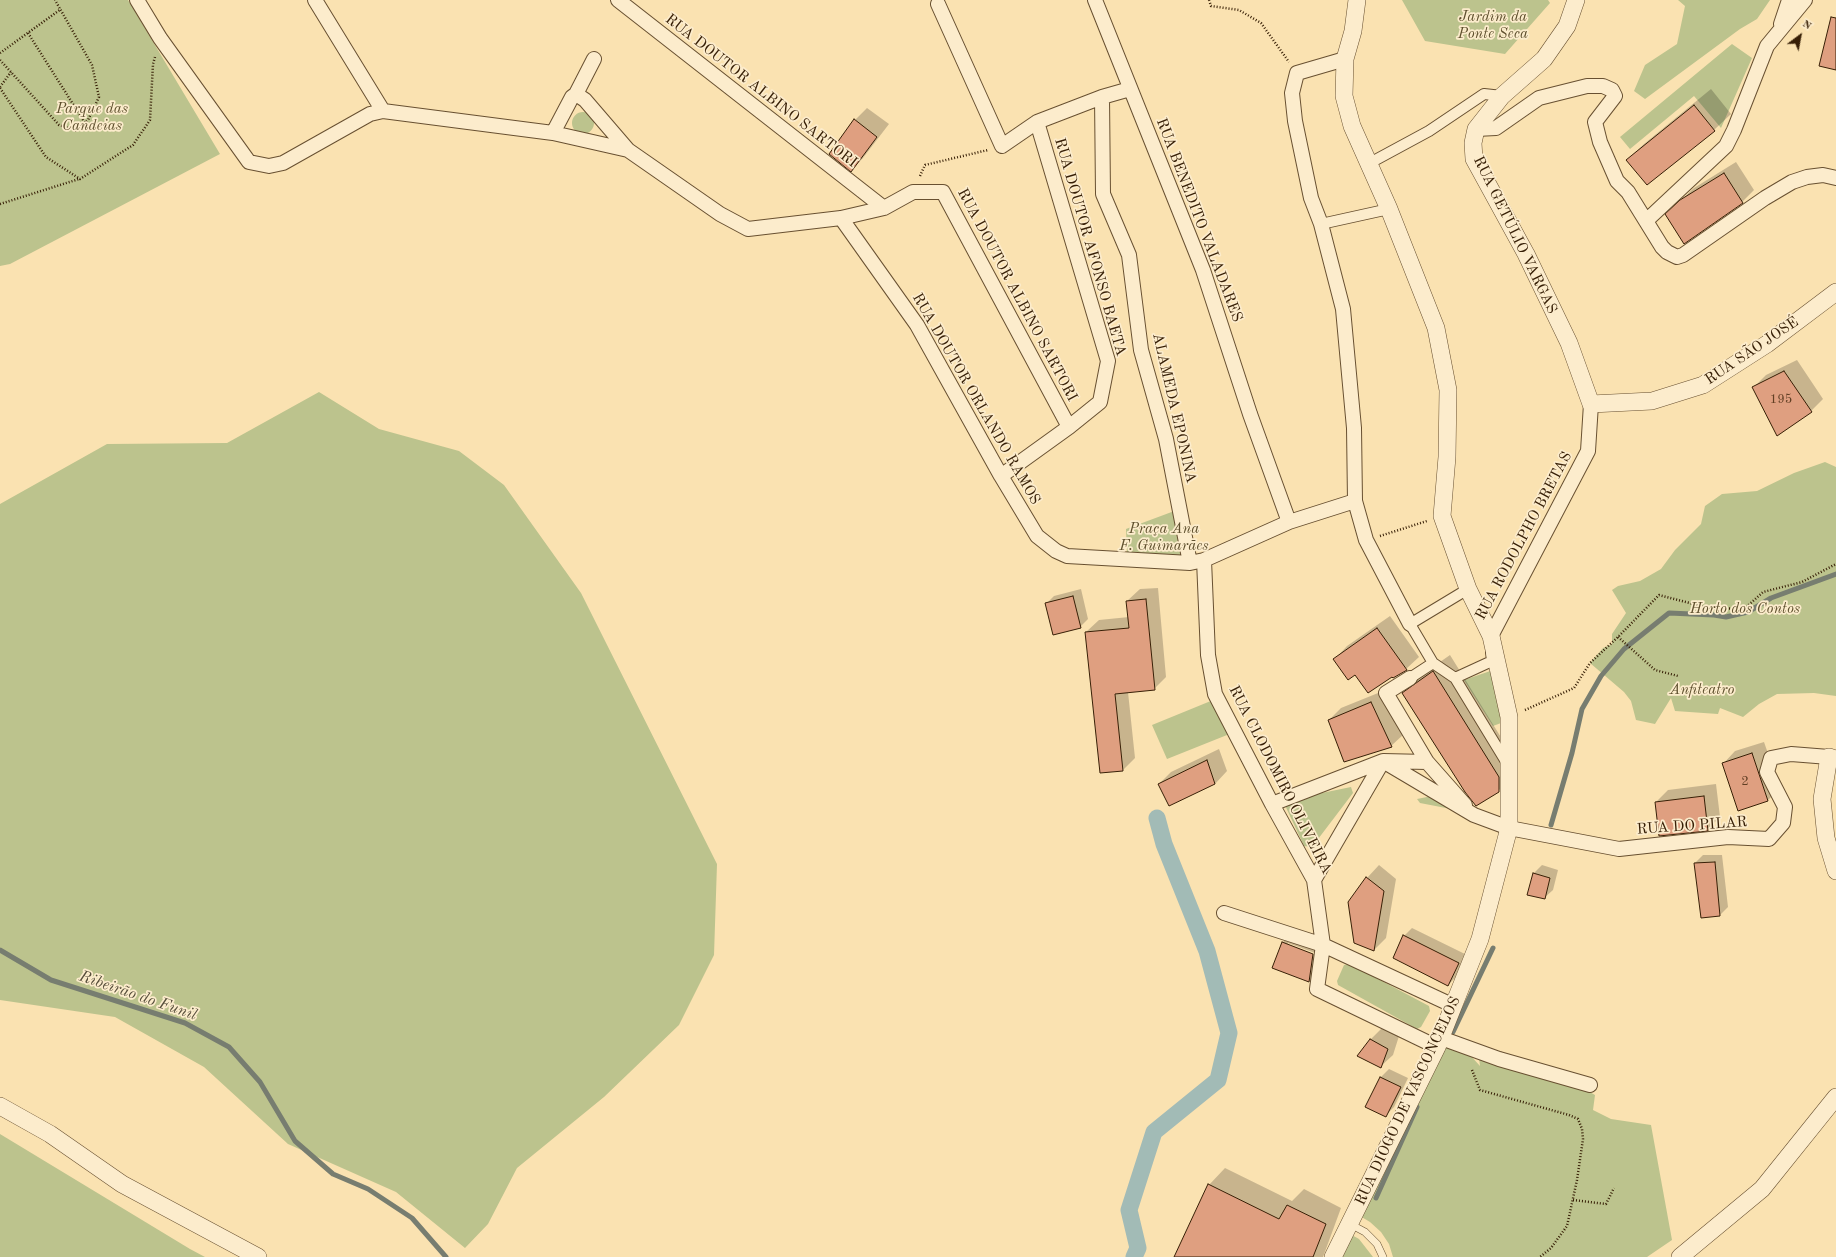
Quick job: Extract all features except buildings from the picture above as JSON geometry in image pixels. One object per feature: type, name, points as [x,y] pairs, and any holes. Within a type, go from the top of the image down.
[{"type":"street","points":[[137,0],[160,38],[249,162],[269,166],[283,163],[370,114],[383,111],[553,133],[628,150]]},
{"type":"street","points":[[315,0],[383,111]]},
{"type":"street","name":"RUA DOUTOR ALBINO SARTORI","points":[[618,0],[884,208]]},
{"type":"street","name":"RUA BENEDITO VALADARES","points":[[1095,0],[1203,270],[1250,414],[1289,522]]},
{"type":"street","points":[[1357,0],[1354,31],[1345,59],[1344,96],[1352,126],[1389,209],[1436,328],[1448,390],[1447,457],[1442,516]]},
{"type":"street","points":[[1476,129],[1502,96],[1544,58],[1567,26],[1576,0]]},
{"type":"street","points":[[1779,31],[1789,0]]},
{"type":"street","points":[[1646,220],[1726,146],[1734,130],[1767,46],[1805,0]]},
{"type":"street","points":[[938,4],[1002,146],[1037,122],[1102,97],[1130,89]]},
{"type":"street","points":[[553,133],[572,96],[576,94],[594,59]]},
{"type":"street","points":[[1345,59],[1297,73],[1292,93],[1295,121],[1311,198],[1321,224],[1343,309],[1354,428],[1355,501],[1366,540],[1410,624],[1434,663],[1455,678],[1508,766],[1508,778]]},
{"type":"street","points":[[1476,129],[1496,128],[1539,98],[1587,86],[1603,86],[1612,90],[1615,96],[1595,122],[1598,136],[1617,181],[1628,192],[1662,246],[1667,252],[1677,257],[1683,255],[1765,198],[1792,182],[1807,177],[1823,175],[1836,178]]},
{"type":"street","points":[[576,94],[585,100],[628,150],[720,214],[748,230],[841,218]]},
{"type":"street","points":[[1368,164],[1429,131],[1484,94],[1502,96]]},
{"type":"street","name":"ALAMEDA EPONINA","points":[[1102,97],[1104,194],[1130,256],[1141,350],[1166,439],[1190,563]]},
{"type":"street","name":"RUA DOUTOR AFONSO BAETA","points":[[1001,476],[1069,427],[1100,402],[1108,361],[1037,122]]},
{"type":"street","name":"RUA GETÚLIO VARGAS","points":[[1476,129],[1473,143],[1474,159],[1526,254],[1569,343],[1591,404]]},
{"type":"street","name":"RUA DOUTOR ALBINO SARTORI","points":[[841,218],[884,208],[913,192],[943,192],[1069,427]]},
{"type":"street","points":[[1321,224],[1389,209]]},
{"type":"street","name":"RUA DOUTOR ORLANDO RAMOS","points":[[841,218],[917,325],[1001,476],[1037,536],[1056,551],[1067,556],[1190,563],[1204,560],[1289,522],[1355,501]]},
{"type":"street","name":"RUA SÃO JOSÉ","points":[[1591,404],[1652,401],[1703,385],[1767,344],[1836,292]]},
{"type":"street","name":"RUA RODOLPHO BRETAS","points":[[1491,636],[1588,451],[1591,404]]},
{"type":"street","name":"RUA DIOGO DE VASCONCELOS","points":[[1333,1257],[1439,1042],[1454,1006],[1480,939],[1509,828],[1509,717],[1491,636],[1468,589],[1442,516]]},
{"type":"street","name":"RUA CLODOMIRO OLIVEIRA","points":[[1204,560],[1208,655],[1215,694],[1272,804],[1314,880],[1323,945],[1317,989],[1439,1042]]},
{"type":"street","points":[[1410,624],[1468,589]]},
{"type":"street","points":[[1455,678],[1492,661],[1491,636]]},
{"type":"street","points":[[1434,663],[1386,693],[1427,762],[1474,815]]},
{"type":"street","name":"RUA DO PILAR","points":[[1509,828],[1620,849],[1728,837],[1769,839],[1783,822],[1785,807],[1767,772],[1771,758],[1791,754],[1833,758]]},
{"type":"street","points":[[1833,758],[1822,799],[1826,838],[1836,871]]},
{"type":"street","points":[[1272,804],[1383,761],[1427,762]]},
{"type":"street","points":[[1383,761],[1474,815],[1509,828]]},
{"type":"street","points":[[1314,880],[1383,761]]},
{"type":"street","points":[[1224,913],[1323,945],[1454,1006]]},
{"type":"street","points":[[1439,1042],[1590,1085]]},
{"type":"street","points":[[1680,1257],[1762,1189],[1836,1097]]},
{"type":"street","points":[[0,1106],[50,1134],[122,1184],[258,1257]]},
{"type":"lane","points":[[1350,1224],[1365,1232],[1377,1244],[1383,1257]]},
{"type":"path","points":[[0,60],[59,125],[77,131],[88,120],[99,97],[92,65],[55,0]]},
{"type":"path","points":[[1209,0],[1211,6],[1239,10],[1261,23],[1297,73]]},
{"type":"path","points":[[0,53],[60,9]]},
{"type":"path","points":[[28,33],[85,123]]},
{"type":"path","points":[[0,204],[80,179],[133,145],[150,120],[153,64],[160,38]]},
{"type":"path","points":[[11,72],[0,87],[46,156],[80,179]]},
{"type":"path","points":[[913,192],[925,165],[1002,146]]},
{"type":"path","points":[[1366,540],[1442,516]]},
{"type":"path","points":[[1509,717],[1574,688],[1590,663],[1619,638],[1659,595],[1709,608],[1744,609],[1763,592],[1802,582],[1836,564]]},
{"type":"path","points":[[1619,638],[1655,670],[1678,676]]},
{"type":"path","points":[[1472,1070],[1480,1090],[1569,1114],[1578,1120],[1582,1129],[1583,1139],[1567,1226],[1551,1248],[1540,1257]]},
{"type":"path","points":[[1573,1200],[1606,1204],[1614,1188]]},
{"type":"green space","name":"Parque das Candeias","points":[[0,0],[128,0],[220,154],[10,264],[0,266]]},
{"type":"green space","name":"Jardim da Ponte Seca","points":[[1402,0],[1548,0],[1550,3],[1505,54],[1425,41]]},
{"type":"green space","points":[[1678,0],[1770,0],[1757,19],[1740,29],[1645,99],[1634,91],[1645,65],[1677,44],[1685,6]]},
{"type":"green space","points":[[1732,44],[1752,58],[1721,128],[1694,96],[1630,149],[1620,137]]},
{"type":"green space","points":[[579,112],[587,112],[594,119],[594,127],[587,134],[579,134],[572,127],[572,119]]},
{"type":"green space","points":[[319,392],[379,429],[459,451],[504,485],[581,593],[717,864],[714,955],[679,1025],[604,1097],[517,1168],[488,1224],[465,1248],[396,1192],[288,1144],[204,1067],[115,1017],[0,1000],[0,504],[107,444],[227,443]]},
{"type":"green space","name":"Horto dos Contos","points":[[1825,462],[1836,467],[1836,696],[1814,693],[1777,694],[1759,704],[1743,717],[1720,708],[1718,714],[1675,711],[1671,698],[1655,724],[1636,720],[1631,701],[1624,692],[1590,663],[1603,648],[1612,644],[1612,634],[1626,613],[1612,590],[1618,586],[1640,581],[1661,569],[1675,550],[1701,524],[1705,506],[1722,494],[1757,491],[1794,473]]},
{"type":"green space","name":"Praça Ana F. Guimarães","points":[[1177,510],[1186,559],[1127,553],[1126,529]]},
{"type":"green space","points":[[1502,667],[1501,723],[1493,726],[1464,680]]},
{"type":"green space","points":[[1223,696],[1237,731],[1167,759],[1152,725]]},
{"type":"green space","points":[[1351,787],[1353,793],[1312,847],[1304,846],[1283,801]]},
{"type":"green space","points":[[1442,794],[1451,809],[1420,803],[1417,799]]},
{"type":"green space","points":[[1350,964],[1429,1006],[1430,1011],[1421,1027],[1417,1029],[1338,985],[1337,981],[1344,965]]},
{"type":"green space","points":[[1448,1031],[1480,1066],[1479,1058],[1586,1090],[1595,1095],[1593,1110],[1611,1119],[1651,1125],[1672,1240],[1647,1257],[1393,1257],[1389,1244],[1381,1232],[1370,1222],[1360,1216]]},
{"type":"green space","points":[[0,1134],[190,1249],[205,1257],[0,1257]]},
{"type":"green space","points":[[1350,1234],[1359,1239],[1373,1257],[1338,1257]]},
{"type":"waterway","points":[[1551,825],[1572,753],[1582,709],[1601,676],[1624,649],[1669,613],[1726,617],[1748,612],[1771,598],[1836,574]]},
{"type":"waterway","points":[[1134,1257],[1138,1248],[1129,1210],[1154,1132],[1218,1080],[1229,1033],[1207,951],[1164,844],[1157,818]]},
{"type":"waterway","points":[[1453,1032],[1493,948]]},
{"type":"waterway","name":"Ribeirão do Funil","points":[[0,950],[51,980],[185,1023],[229,1047],[260,1082],[295,1141],[333,1174],[368,1189],[412,1218],[446,1257]]},
{"type":"waterway","points":[[1376,1198],[1417,1107]]},
{"type":"park label","name":"Anfiteatro","points":[[1702,690]]}]
